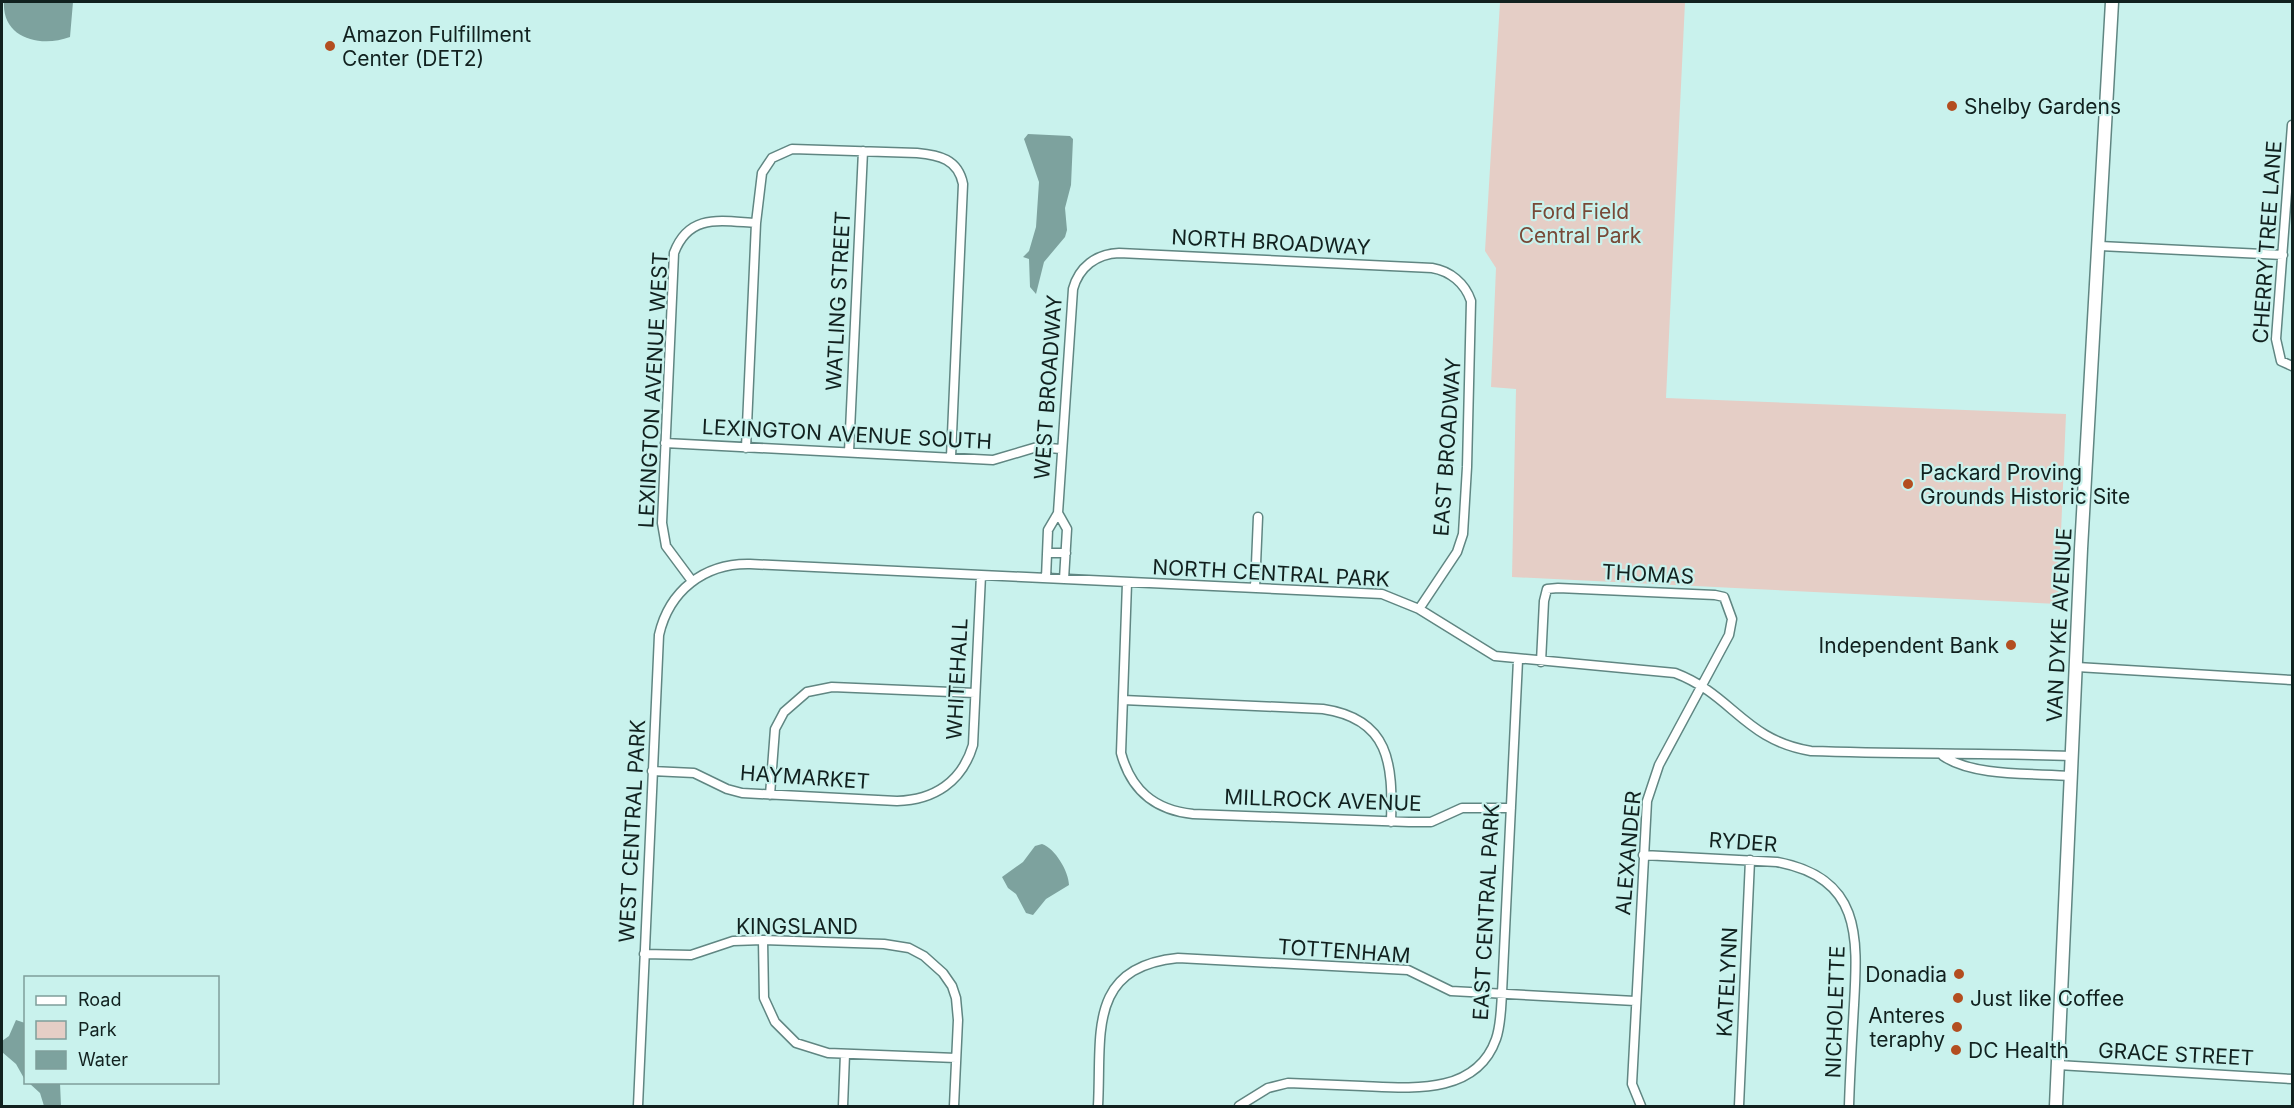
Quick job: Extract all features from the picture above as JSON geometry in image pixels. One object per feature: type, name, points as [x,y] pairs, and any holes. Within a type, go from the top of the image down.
[{"type":"main road","name":"VAN DYKE AVENUE","points":[[2056,1107],[2112,2]]},
{"type":"street","name":"CHERRY TREE LANE","points":[[2292,125],[2288,232],[2283,255],[2276,339],[2281,361],[2292,366]]},
{"type":"street","points":[[746,448],[756,223],[762,173],[778,154],[798,148],[933,155],[944,158],[958,169],[963,190],[951,457]]},
{"type":"street","name":"WATLING STREET","points":[[849,452],[862,152]]},
{"type":"street","name":"LEXINGTON AVENUE WEST","points":[[692,581],[666,546],[662,535],[674,253],[680,238],[697,225],[711,220],[756,223]]},
{"type":"street","points":[[2100,246],[2283,255]]},
{"type":"street","name":"NORTH BROADWAY","points":[[1084,267],[1106,255],[1130,254],[1421,267],[1444,271],[1457,279]]},
{"type":"street","name":"WEST BROADWAY","points":[[1046,578],[1048,530],[1058,513],[1072,289],[1084,267]]},
{"type":"street","name":"EAST BROADWAY","points":[[1419,609],[1456,552],[1463,534],[1472,317],[1469,296],[1457,279]]},
{"type":"street","name":"LEXINGTON AVENUE SOUTH","points":[[665,443],[993,459],[1030,448],[1061,448]]},
{"type":"street","name":"WEST BROADWAY","points":[[1058,513],[1067,529],[1065,579]]},
{"type":"street","points":[[1255,588],[1258,517]]},
{"type":"street","points":[[1047,553],[1066,553]]},
{"type":"street","name":"NORTH CENTRAL PARK","points":[[702,574],[740,564],[1382,594],[1419,609],[1486,652],[1518,660],[1675,673],[1704,686],[1753,729],[1790,748],[1810,751],[1942,755],[1976,753],[2072,756]]},
{"type":"street","name":"WEST CENTRAL PARK","points":[[638,1107],[659,635],[672,601],[702,574]]},
{"type":"street","name":"WHITEHALL","points":[[954,780],[964,769],[973,745],[981,575]]},
{"type":"street","points":[[1127,583],[1123,700],[1347,712],[1372,732],[1387,753],[1393,780],[1391,822]]},
{"type":"street","name":"THOMAS","points":[[1541,662],[1544,601],[1547,589],[1715,595],[1724,597],[1732,619],[1729,635],[1704,686]]},
{"type":"street","name":"EAST CENTRAL PARK","points":[[1239,1107],[1268,1088],[1288,1083],[1409,1089],[1433,1087],[1450,1082],[1477,1066],[1495,1040],[1502,993],[1518,660]]},
{"type":"street","points":[[2077,667],[2292,681]]},
{"type":"street","name":"ALEXANDER","points":[[1641,1107],[1632,1084],[1643,855],[1650,787],[1659,765],[1704,686]]},
{"type":"street","points":[[770,795],[775,729],[784,712],[807,692],[832,687],[975,693]]},
{"type":"street","name":"MILLROCK AVENUE","points":[[1123,700],[1121,753],[1126,773],[1138,788],[1157,804],[1182,813],[1431,822],[1470,807],[1511,808]]},
{"type":"street","name":"NORTH CENTRAL PARK","points":[[1942,755],[1957,765],[2071,776]]},
{"type":"street","name":"HAYMARKET","points":[[652,771],[694,772],[734,792],[915,801],[934,794],[954,780]]},
{"type":"street","name":"RYDER","points":[[1643,855],[1750,860],[1796,866],[1815,875],[1833,889]]},
{"type":"street","name":"KATELYNN","points":[[1738,1107],[1750,860]]},
{"type":"street","name":"NICHOLETTE","points":[[1833,889],[1851,917],[1857,949],[1849,1107]]},
{"type":"street","points":[[764,940],[762,990],[775,1022],[796,1042],[818,1051],[845,1054],[956,1058],[954,1107]]},
{"type":"street","name":"KINGSLAND","points":[[644,954],[691,955],[733,941],[764,940],[884,944],[909,948],[924,956],[943,973],[952,986],[958,1009],[956,1058]]},
{"type":"street","name":"TOTTENHAM","points":[[1098,1107],[1105,1006],[1110,993],[1123,978],[1140,965],[1158,960],[1189,959],[1408,970],[1451,991],[1635,1000]]},
{"type":"street","points":[[843,1107],[845,1054]]},
{"type":"street","name":"GRACE STREET","points":[[2058,1065],[2292,1079]]},
{"type":"green space","name":"Ford Field Central Park","points":[[1500,2],[1685,2],[1666,398],[2066,414],[2058,604],[1512,577],[1516,389],[1491,387],[1496,268],[1485,251]]},
{"type":"water","points":[[4,2],[73,2],[70,37],[47,41],[25,37],[9,24]]},
{"type":"water","points":[[1028,134],[1070,136],[1073,139],[1071,185],[1065,208],[1067,230],[1065,237],[1044,262],[1036,294],[1030,287],[1029,259],[1023,257],[1029,251],[1036,227],[1039,182],[1024,139]]},
{"type":"water","points":[[1042,844],[1052,850],[1060,861],[1067,874],[1069,885],[1046,899],[1033,915],[1026,913],[1016,894],[1008,888],[1002,877],[1023,862],[1035,846]]},
{"type":"water","points":[[16,1020],[24,1023],[24,1078],[16,1064],[2,1052],[2,1041],[9,1036]]},
{"type":"water","points":[[30,1084],[60,1084],[61,1106],[44,1106],[40,1093]]},
{"type":"place","name":"Amazon Fulfillment Center (DET2)","points":[[330,46]]},
{"type":"place","name":"Shelby Gardens","points":[[1952,106]]},
{"type":"place","name":"Packard Proving Grounds Historic Site","points":[[1908,484]]},
{"type":"place","name":"Independent Bank","points":[[2011,645]]},
{"type":"place","name":"Donadia","points":[[1959,974]]},
{"type":"place","name":"Just like Coffee","points":[[1958,998]]},
{"type":"place","name":"Anteres teraphy","points":[[1957,1027]]},
{"type":"place","name":"DC Health","points":[[1956,1050]]}]
